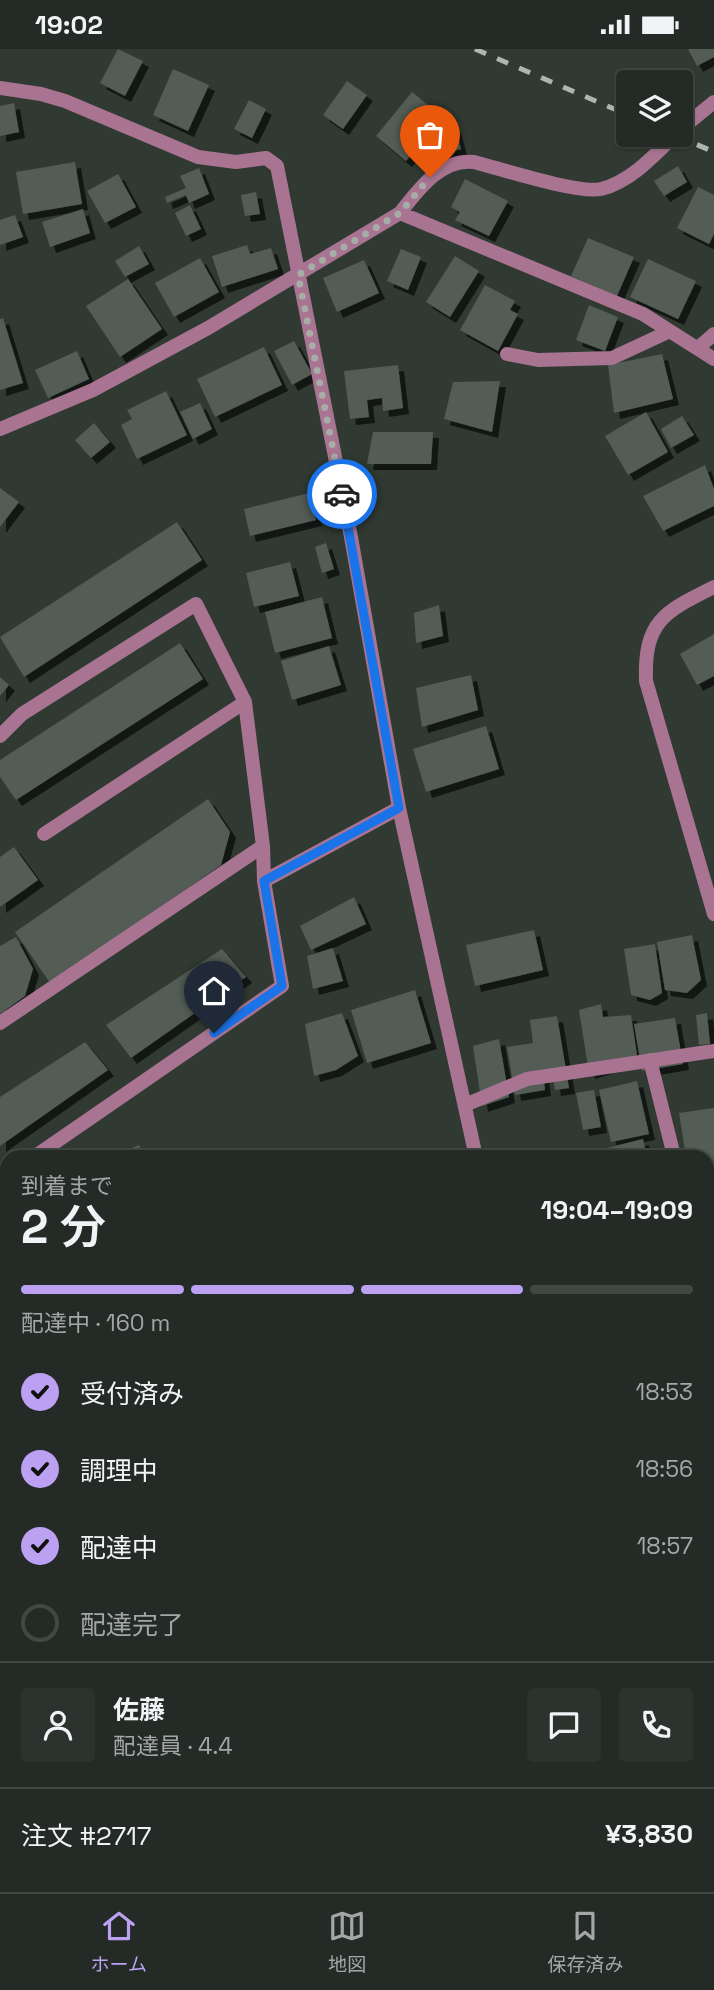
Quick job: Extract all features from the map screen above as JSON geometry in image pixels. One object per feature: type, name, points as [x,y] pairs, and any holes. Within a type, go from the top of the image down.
[{"type":"street","points":[[0,88],[41,94],[65,101],[198,157],[226,162],[271,159],[278,168],[351,537],[399,808],[475,1150]]},
{"type":"street","points":[[693,119],[714,102]]},
{"type":"street","points":[[0,429],[93,390],[298,275],[400,213],[424,182],[461,162],[474,162],[594,190],[617,182],[639,168],[662,147]]},
{"type":"street","points":[[400,213],[643,314],[714,359]]},
{"type":"street","points":[[507,354],[538,360],[612,358],[670,331]]},
{"type":"street","points":[[698,348],[714,334]]},
{"type":"street","points":[[714,587],[677,606],[652,630],[645,652],[646,681],[714,914]]},
{"type":"street","points":[[0,736],[22,715],[196,604],[245,702],[264,846],[264,881],[282,986],[44,1150]]},
{"type":"street","points":[[44,834],[245,702]]},
{"type":"street","points":[[264,881],[399,808]]},
{"type":"street","points":[[0,1023],[264,846]]},
{"type":"street","points":[[465,1105],[527,1079],[714,1051]]},
{"type":"street","points":[[650,1061],[672,1150]]},
{"type":"building","points":[[118,49],[143,61],[125,96],[100,83]]},
{"type":"building","points":[[688,49],[714,49],[714,57],[697,66]]},
{"type":"building","points":[[173,69],[209,85],[188,131],[153,115]]},
{"type":"building","points":[[347,81],[367,95],[343,129],[323,115]]},
{"type":"building","points":[[412,92],[443,117],[406,161],[376,136]]},
{"type":"building","points":[[249,100],[266,109],[252,138],[234,129]]},
{"type":"building","points":[[14,103],[19,132],[0,136],[0,106]]},
{"type":"building","points":[[455,127],[461,149],[439,155],[433,133]]},
{"type":"building","points":[[75,162],[82,204],[23,214],[16,172]]},
{"type":"building","points":[[678,166],[687,182],[664,196],[654,181]]},
{"type":"building","points":[[199,168],[209,194],[189,203],[186,195],[167,203],[165,197],[186,188],[180,176]]},
{"type":"building","points":[[118,174],[136,207],[105,223],[87,191]]},
{"type":"building","points":[[465,179],[508,201],[489,236],[455,220],[460,212],[451,207]]},
{"type":"building","points":[[698,187],[714,195],[714,234],[709,244],[677,228]]},
{"type":"building","points":[[256,192],[260,214],[245,216],[241,195]]},
{"type":"building","points":[[190,205],[201,229],[186,236],[175,213]]},
{"type":"building","points":[[83,209],[90,233],[50,247],[42,222]]},
{"type":"building","points":[[15,215],[23,237],[0,245],[0,220]]},
{"type":"building","points":[[588,238],[634,257],[617,296],[571,276]]},
{"type":"building","points":[[247,245],[250,254],[271,248],[278,269],[222,287],[212,256]]},
{"type":"building","points":[[139,246],[149,264],[125,277],[115,261]]},
{"type":"building","points":[[401,249],[421,257],[408,290],[387,281]]},
{"type":"building","points":[[455,256],[479,271],[450,317],[426,302]]},
{"type":"building","points":[[200,258],[219,292],[174,317],[155,283]]},
{"type":"building","points":[[648,259],[696,281],[678,319],[630,297]]},
{"type":"building","points":[[364,260],[379,293],[337,312],[323,278]]},
{"type":"building","points":[[128,279],[162,329],[120,357],[86,306]]},
{"type":"building","points":[[485,285],[515,301],[510,310],[518,314],[498,351],[460,330]]},
{"type":"building","points":[[589,305],[618,317],[605,351],[576,340]]},
{"type":"building","points":[[3,318],[23,383],[0,390],[0,319]]},
{"type":"building","points":[[294,341],[312,374],[292,385],[274,351]]},
{"type":"building","points":[[264,347],[282,385],[215,417],[197,379]]},
{"type":"building","points":[[77,351],[89,379],[48,398],[35,370]]},
{"type":"building","points":[[662,354],[673,399],[614,413],[608,365]]},
{"type":"building","points":[[398,365],[403,408],[383,411],[382,398],[367,400],[369,417],[350,419],[344,371]]},
{"type":"building","points":[[500,381],[492,432],[444,419],[453,382]]},
{"type":"building","points":[[166,391],[187,435],[137,459],[121,425],[132,419],[127,410]]},
{"type":"building","points":[[200,403],[212,429],[193,439],[180,412]]},
{"type":"building","points":[[646,412],[668,452],[628,475],[605,436]]},
{"type":"building","points":[[682,416],[694,435],[671,448],[661,429]]},
{"type":"building","points":[[94,423],[110,442],[91,458],[75,440]]},
{"type":"building","points":[[373,432],[433,432],[431,464],[367,464]]},
{"type":"building","points":[[705,465],[714,489],[714,506],[663,531],[643,496]]},
{"type":"building","points":[[0,488],[19,502],[0,527]]},
{"type":"building","points":[[309,493],[316,520],[250,536],[244,509]]},
{"type":"building","points":[[177,522],[202,560],[24,677],[0,637]]},
{"type":"building","points":[[326,543],[334,569],[322,573],[315,547]]},
{"type":"building","points":[[290,562],[299,596],[254,607],[246,573]]},
{"type":"building","points":[[322,597],[332,638],[275,653],[265,612]]},
{"type":"building","points":[[439,605],[443,636],[416,643],[414,613]]},
{"type":"building","points":[[714,634],[714,676],[697,685],[680,654]]},
{"type":"building","points":[[180,643],[203,679],[16,800],[0,777],[0,760]]},
{"type":"building","points":[[329,646],[341,685],[292,700],[281,661]]},
{"type":"building","points":[[471,675],[478,710],[422,727],[416,688]]},
{"type":"building","points":[[0,677],[9,685],[0,696]]},
{"type":"building","points":[[486,726],[499,769],[426,792],[413,749]]},
{"type":"building","points":[[208,799],[230,832],[221,865],[50,983],[15,932]]},
{"type":"building","points":[[14,847],[38,880],[0,907],[0,857]]},
{"type":"building","points":[[354,897],[366,924],[311,950],[300,926]]},
{"type":"building","points":[[534,930],[543,970],[475,986],[466,945]]},
{"type":"building","points":[[692,935],[701,980],[687,993],[665,990],[657,942]]},
{"type":"building","points":[[16,937],[33,969],[25,996],[0,1014],[0,946]]},
{"type":"building","points":[[655,944],[662,993],[650,1000],[631,995],[624,949]]},
{"type":"building","points":[[333,948],[343,981],[313,989],[307,956]]},
{"type":"building","points":[[222,949],[246,977],[131,1058],[106,1025]]},
{"type":"building","points":[[415,990],[431,1043],[367,1063],[351,1010]]},
{"type":"building","points":[[601,1004],[603,1017],[631,1015],[637,1055],[632,1060],[589,1073],[579,1010]]},
{"type":"building","points":[[342,1013],[358,1056],[336,1070],[314,1076],[305,1024]]},
{"type":"building","points":[[707,1013],[710,1044],[699,1045],[696,1015]]},
{"type":"building","points":[[557,1016],[569,1088],[555,1090],[552,1072],[543,1074],[545,1090],[515,1095],[507,1047],[533,1043],[530,1020]]},
{"type":"building","points":[[675,1018],[683,1064],[642,1071],[634,1024]]},
{"type":"building","points":[[499,1039],[509,1097],[482,1106],[473,1046]]},
{"type":"building","points":[[85,1042],[108,1070],[0,1146],[0,1097]]},
{"type":"building","points":[[637,1081],[649,1134],[611,1142],[599,1090]]},
{"type":"building","points":[[594,1090],[601,1127],[583,1130],[576,1093]]},
{"type":"building","points":[[714,1108],[714,1150],[685,1150],[679,1113]]},
{"type":"building","points":[[643,1139],[645,1150],[599,1150]]},
{"type":"building","points":[[139,1145],[141,1150],[128,1150]]},
{"type":"railway","points":[[475,49],[616,110]]},
{"type":"railway","points":[[693,143],[714,152]]},
{"type":"way so far","points":[[342,494],[298,275],[400,213],[430,177]]},
{"type":"route","points":[[214,1033],[282,986],[264,881],[399,808],[342,494]]}]
